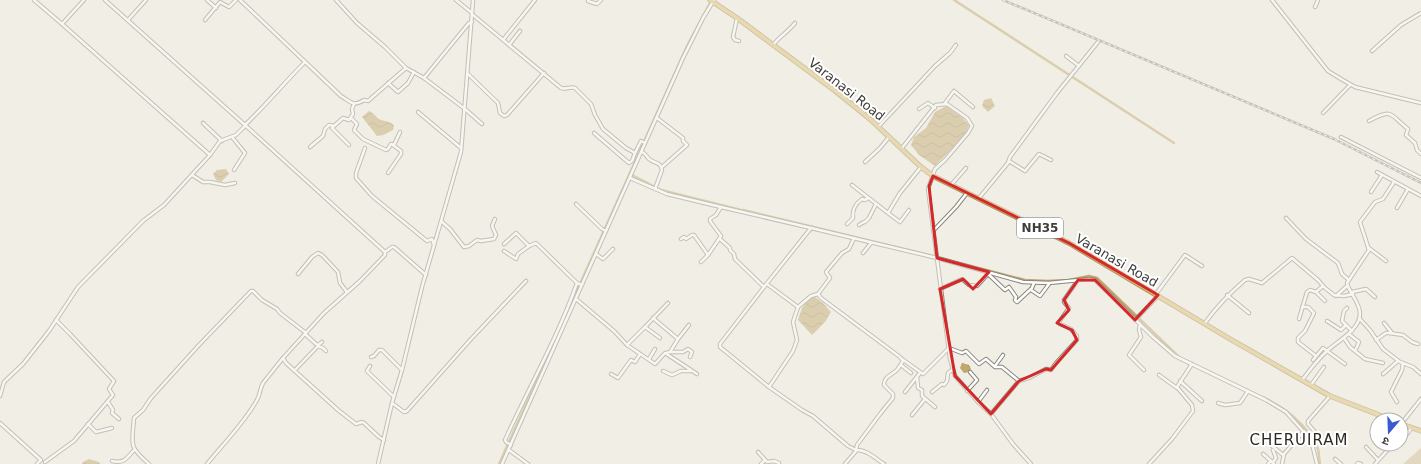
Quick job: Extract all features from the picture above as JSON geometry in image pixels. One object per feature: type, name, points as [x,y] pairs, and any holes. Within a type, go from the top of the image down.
[{"type":"highway","name":"Varanasi Road","points":[[712,1],[834,90],[879,126],[921,168],[933,176],[1069,243],[1330,396],[1371,412]]},
{"type":"highway","points":[[1411,427],[1421,431]]},
{"type":"street","points":[[34,0],[210,155]]},
{"type":"street","points":[[62,24],[84,0]]},
{"type":"street","points":[[105,0],[385,252]]},
{"type":"street","points":[[128,20],[146,0]]},
{"type":"street","points":[[207,0],[216,8]]},
{"type":"street","points":[[205,20],[221,2],[229,7],[236,0]]},
{"type":"street","points":[[240,0],[341,96],[354,104],[368,100],[406,68]]},
{"type":"street","points":[[336,0],[357,23],[385,47],[406,68],[424,78],[482,124]]},
{"type":"street","points":[[456,0],[563,89],[575,88],[591,104],[603,129],[626,148],[635,153]]},
{"type":"street","points":[[378,464],[392,403],[461,148],[473,0]]},
{"type":"street","points":[[503,40],[535,0]]},
{"type":"street","points":[[588,1],[597,4],[601,0]]},
{"type":"street","points":[[1272,0],[1328,71],[1349,86],[1421,103]]},
{"type":"street","points":[[1315,7],[1318,0]]},
{"type":"street","points":[[594,133],[629,163],[632,161],[635,153],[644,142],[657,118],[699,24],[712,1]]},
{"type":"street","points":[[1372,51],[1401,25],[1421,13]]},
{"type":"street","points":[[737,18],[733,37],[735,40],[739,40]]},
{"type":"street","points":[[424,78],[469,23],[472,22]]},
{"type":"street","points":[[773,45],[781,35],[786,33],[795,23]]},
{"type":"street","points":[[509,45],[520,31]]},
{"type":"street","points":[[978,198],[1009,161],[1010,157],[1070,76],[1098,42]]},
{"type":"street","points":[[879,126],[956,45]]},
{"type":"street","points":[[1066,56],[1079,66]]},
{"type":"street","points":[[0,396],[4,382],[23,364],[49,330],[78,287],[143,221],[164,205],[210,155],[220,141],[236,135],[305,62]]},
{"type":"street","points":[[388,83],[398,92],[408,83],[414,72]]},
{"type":"street","points":[[468,74],[498,103],[500,113],[504,116],[507,115],[544,73]]},
{"type":"street","points":[[1324,113],[1349,86]]},
{"type":"street","points":[[902,148],[936,105],[945,103],[953,91],[973,107]]},
{"type":"street","points":[[919,109],[928,103],[935,108]]},
{"type":"street","points":[[945,103],[967,118],[972,126],[946,160],[935,169],[928,189],[940,289],[952,370],[967,391],[991,414],[1013,444],[1031,464]]},
{"type":"street","points":[[351,118],[354,104]]},
{"type":"street","points":[[418,112],[461,148]]},
{"type":"street","points":[[1369,121],[1383,114],[1390,114],[1408,129],[1406,135],[1415,144],[1417,150],[1421,154]]},
{"type":"street","points":[[310,147],[323,136],[329,125],[334,126],[343,118],[349,120],[351,118]]},
{"type":"street","points":[[351,118],[357,124],[354,130],[361,138],[386,150],[390,144]]},
{"type":"street","points":[[656,187],[662,167],[687,145],[683,141],[683,138],[657,118]]},
{"type":"street","points":[[203,123],[222,141]]},
{"type":"street","points":[[334,126],[332,128],[349,145]]},
{"type":"street","points":[[390,144],[394,145],[400,132]]},
{"type":"street","points":[[865,162],[890,136]]},
{"type":"street","points":[[232,137],[245,153],[234,170]]},
{"type":"street","points":[[1341,137],[1421,178]]},
{"type":"street","points":[[502,464],[508,450],[509,443],[596,254],[604,230],[642,152],[644,142]]},
{"type":"street","points":[[388,173],[401,154],[401,151],[390,144]]},
{"type":"street","points":[[365,148],[356,173],[356,178],[372,196],[427,241],[432,239],[434,246]]},
{"type":"street","points":[[642,152],[646,154],[649,159],[659,163],[662,167]]},
{"type":"street","points":[[1009,161],[1025,171],[1039,154],[1050,160]]},
{"type":"street","points":[[888,213],[900,193],[921,168]]},
{"type":"street","points":[[951,185],[966,168]]},
{"type":"street","points":[[1377,172],[1421,196]]},
{"type":"street","points":[[192,175],[202,182],[225,185],[235,183]]},
{"type":"street","points":[[1371,192],[1382,175]]},
{"type":"street","points":[[631,176],[656,187],[667,194],[936,257],[986,273],[1023,282],[1049,283],[1089,279],[1095,280],[1137,318],[1140,325],[1168,351],[1282,409],[1304,431],[1312,442],[1317,464]]},
{"type":"street","points":[[1386,261],[1369,248],[1360,222],[1375,202],[1383,199],[1394,182]]},
{"type":"street","points":[[852,185],[900,222],[909,210]]},
{"type":"street","points":[[1397,208],[1408,189]]},
{"type":"street","points":[[933,231],[967,193]]},
{"type":"street","points":[[847,224],[853,218],[853,212],[858,202],[862,198],[865,200],[868,198]]},
{"type":"street","points":[[576,204],[604,230]]},
{"type":"street","points":[[859,225],[869,218],[876,204]]},
{"type":"street","points":[[701,262],[720,239],[721,234],[710,219],[716,215],[721,207]]},
{"type":"street","points":[[1286,218],[1309,242],[1338,263],[1342,274],[1349,280]]},
{"type":"street","points":[[441,221],[450,229],[464,247],[469,246],[477,240],[481,241],[494,239],[496,235],[492,226],[495,220]]},
{"type":"street","points":[[812,228],[764,287],[720,344],[720,347],[769,386],[802,410],[813,416],[848,446],[856,450],[859,449],[866,452],[883,464]]},
{"type":"street","points":[[504,244],[516,233],[529,246]]},
{"type":"street","points":[[681,239],[684,237],[686,239],[692,234],[694,235],[708,255]]},
{"type":"street","points":[[769,386],[793,351],[797,340],[793,322],[798,307],[811,296],[818,294],[830,278],[826,272],[842,253],[849,249],[854,238]]},
{"type":"street","points":[[720,239],[730,248],[734,254],[735,260],[764,287]]},
{"type":"street","points":[[504,251],[516,259],[518,254],[536,243],[577,283],[581,285]]},
{"type":"street","points":[[864,254],[871,243]]},
{"type":"street","points":[[208,464],[244,419],[258,399],[263,382],[283,358],[324,313],[369,272],[385,255],[385,252],[392,246],[394,247],[426,275]]},
{"type":"street","points":[[1336,296],[1347,286],[1347,283],[1368,253],[1369,248]]},
{"type":"street","points":[[596,254],[603,259],[613,250]]},
{"type":"street","points":[[298,274],[316,253],[319,254],[338,272],[340,283],[347,292]]},
{"type":"street","points":[[1137,318],[1157,295],[1185,255],[1202,266]]},
{"type":"street","points":[[1205,323],[1227,295],[1247,279],[1262,283],[1292,258],[1336,296],[1344,296],[1366,289],[1375,297]]},
{"type":"street","points":[[986,273],[1005,290],[1009,287],[1017,302],[1031,289],[1034,282]]},
{"type":"street","points":[[940,289],[962,279],[970,285],[976,286],[986,273]]},
{"type":"street","points":[[991,414],[1019,381],[1029,378],[1046,369],[1051,370],[1078,339],[1072,330],[1058,322],[1069,308],[1064,300],[1078,280]]},
{"type":"street","points":[[392,403],[402,411],[407,411],[471,339],[526,281]]},
{"type":"street","points":[[509,443],[506,440],[512,424],[556,334],[577,283]]},
{"type":"street","points":[[1031,289],[1040,296],[1049,283]]},
{"type":"street","points":[[767,284],[798,307]]},
{"type":"street","points":[[1316,292],[1323,286]]},
{"type":"street","points":[[1347,286],[1359,306],[1360,318],[1381,347],[1398,361],[1413,367],[1421,373]]},
{"type":"street","points":[[1299,319],[1307,292],[1310,290],[1316,292],[1325,301]]},
{"type":"street","points":[[150,464],[134,450],[132,444],[135,416],[143,410],[151,398],[199,344],[251,291],[277,309],[306,333],[316,344],[318,345],[322,342]]},
{"type":"street","points":[[818,294],[821,298],[920,373],[923,374],[926,372],[949,348]]},
{"type":"street","points":[[1227,295],[1249,313]]},
{"type":"street","points":[[576,299],[614,331],[627,345],[655,364],[664,353],[683,352],[688,349],[692,352],[690,357]]},
{"type":"street","points":[[627,345],[668,303]]},
{"type":"street","points":[[1302,307],[1308,307],[1314,313],[1307,327],[1298,338],[1298,342],[1316,356]]},
{"type":"street","points":[[1347,308],[1344,311],[1342,319],[1352,331]]},
{"type":"street","points":[[654,318],[678,339]]},
{"type":"street","points":[[1302,380],[1327,350],[1352,331],[1360,318]]},
{"type":"street","points":[[0,423],[46,463],[74,441],[113,395],[109,388],[114,381],[56,320]]},
{"type":"street","points":[[1327,321],[1341,330],[1346,325]]},
{"type":"street","points":[[1384,322],[1392,333]]},
{"type":"street","points":[[670,352],[689,325]]},
{"type":"street","points":[[1140,325],[1139,330],[1141,337],[1129,355],[1144,370]]},
{"type":"street","points":[[645,327],[660,338]]},
{"type":"street","points":[[1376,340],[1386,333],[1392,333],[1403,335],[1412,342],[1418,344]]},
{"type":"street","points":[[1349,334],[1359,342],[1355,351]]},
{"type":"street","points":[[1344,338],[1355,351],[1366,360],[1383,363]]},
{"type":"street","points":[[295,370],[318,346],[326,350]]},
{"type":"street","points":[[949,348],[962,353],[966,351],[979,364],[986,359],[995,367],[1002,367],[1019,381]]},
{"type":"street","points":[[648,359],[655,349]]},
{"type":"street","points":[[1313,360],[1322,349],[1327,350],[1345,364]]},
{"type":"street","points":[[371,357],[379,350],[382,350],[402,370]]},
{"type":"street","points":[[666,353],[697,374]]},
{"type":"street","points":[[611,374],[618,378],[631,360],[634,362],[640,354]]},
{"type":"street","points":[[995,367],[1003,355]]},
{"type":"street","points":[[283,358],[286,363],[338,410],[356,424],[363,422],[384,440]]},
{"type":"street","points":[[845,464],[856,451],[857,445],[893,398],[893,394],[884,385],[884,382],[888,376],[895,372],[901,365],[903,361],[902,359]]},
{"type":"street","points":[[1384,374],[1398,361]]},
{"type":"street","points":[[1397,402],[1391,392],[1402,370],[1403,363]]},
{"type":"street","points":[[1177,388],[1192,364]]},
{"type":"street","points":[[901,365],[911,373]]},
{"type":"street","points":[[370,366],[367,371],[394,397]]},
{"type":"street","points":[[1311,385],[1324,367]]},
{"type":"street","points":[[663,371],[672,375],[681,370],[692,370]]},
{"type":"street","points":[[932,392],[947,381],[948,373],[952,370]]},
{"type":"street","points":[[967,391],[977,380],[970,372]]},
{"type":"street","points":[[905,392],[920,373]]},
{"type":"street","points":[[1149,464],[1193,411],[1192,405],[1177,388],[1159,375]]},
{"type":"street","points":[[917,377],[918,388],[922,390],[921,393],[935,407]]},
{"type":"street","points":[[1180,381],[1202,401]]},
{"type":"street","points":[[978,402],[987,390]]},
{"type":"street","points":[[1218,403],[1224,405],[1240,403],[1248,391]]},
{"type":"street","points":[[1315,432],[1308,424],[1308,421],[1330,396]]},
{"type":"street","points":[[912,415],[926,399]]},
{"type":"street","points":[[1409,414],[1421,399]]},
{"type":"street","points":[[108,402],[112,406],[112,413],[119,419]]},
{"type":"street","points":[[88,424],[96,432],[112,428]]},
{"type":"street","points":[[1409,431],[1411,427]]},
{"type":"street","points":[[1281,464],[1283,455],[1304,431]]},
{"type":"street","points":[[1271,445],[1283,455]]},
{"type":"street","points":[[1366,447],[1378,460]]},
{"type":"street","points":[[112,461],[118,463],[123,462],[134,450]]},
{"type":"street","points":[[508,450],[528,464]]},
{"type":"street","points":[[1268,464],[1273,463],[1276,458],[1273,450]]},
{"type":"street","points":[[758,452],[768,462],[774,461],[779,463]]},
{"type":"street","points":[[1375,464],[1386,452]]},
{"type":"street","points":[[1263,454],[1273,463]]},
{"type":"street","points":[[1335,458],[1341,464]]},
{"type":"street","points":[[37,464],[41,460]]},
{"type":"street","points":[[761,464],[765,460]]},
{"type":"street","points":[[1357,464],[1361,464]]},
{"type":"highlighted area","points":[[933,176],[1069,243],[1158,295],[1135,320],[1095,280],[1078,280],[1064,300],[1069,310],[1057,323],[1072,330],[1077,340],[1051,370],[1046,369],[1019,381],[991,414],[955,376],[940,289],[963,279],[973,289],[989,272],[937,258],[929,186]]},
{"type":"shaded area","points":[[1421,448],[1421,464],[1403,464]]},
{"type":"water","points":[[991,98],[995,106],[988,112],[982,106],[984,100]]},
{"type":"water","points":[[946,106],[963,118],[969,126],[965,135],[935,166],[919,155],[911,145],[914,137],[926,128],[935,112]]},
{"type":"water","points":[[369,111],[379,119],[390,122],[394,125],[393,130],[377,136],[362,117]]},
{"type":"water","points":[[226,169],[229,174],[221,182],[216,180],[213,174],[217,170]]},
{"type":"water","points":[[815,297],[831,312],[825,322],[812,335],[798,320],[802,308],[810,298]]},
{"type":"water","points":[[962,363],[969,365],[971,369],[969,372],[964,373],[960,368]]},
{"type":"water","points":[[89,459],[99,462],[100,464],[82,464]]},
{"type":"waterway","points":[[954,0],[1174,143]]},
{"type":"waterway","points":[[499,464],[687,46],[710,3]]},
{"type":"waterway","points":[[630,174],[661,190],[741,210]]},
{"type":"waterway","points":[[743,210],[1025,280],[1069,280],[1089,276],[1097,278],[1178,356]]},
{"type":"waterway","points":[[1262,397],[1279,406],[1302,425],[1314,440],[1318,449],[1320,464]]},
{"type":"railway","points":[[1003,0],[1334,139],[1421,183]]},
{"type":"district","name":"CHERUIRAM","points":[[1299,440]]}]
